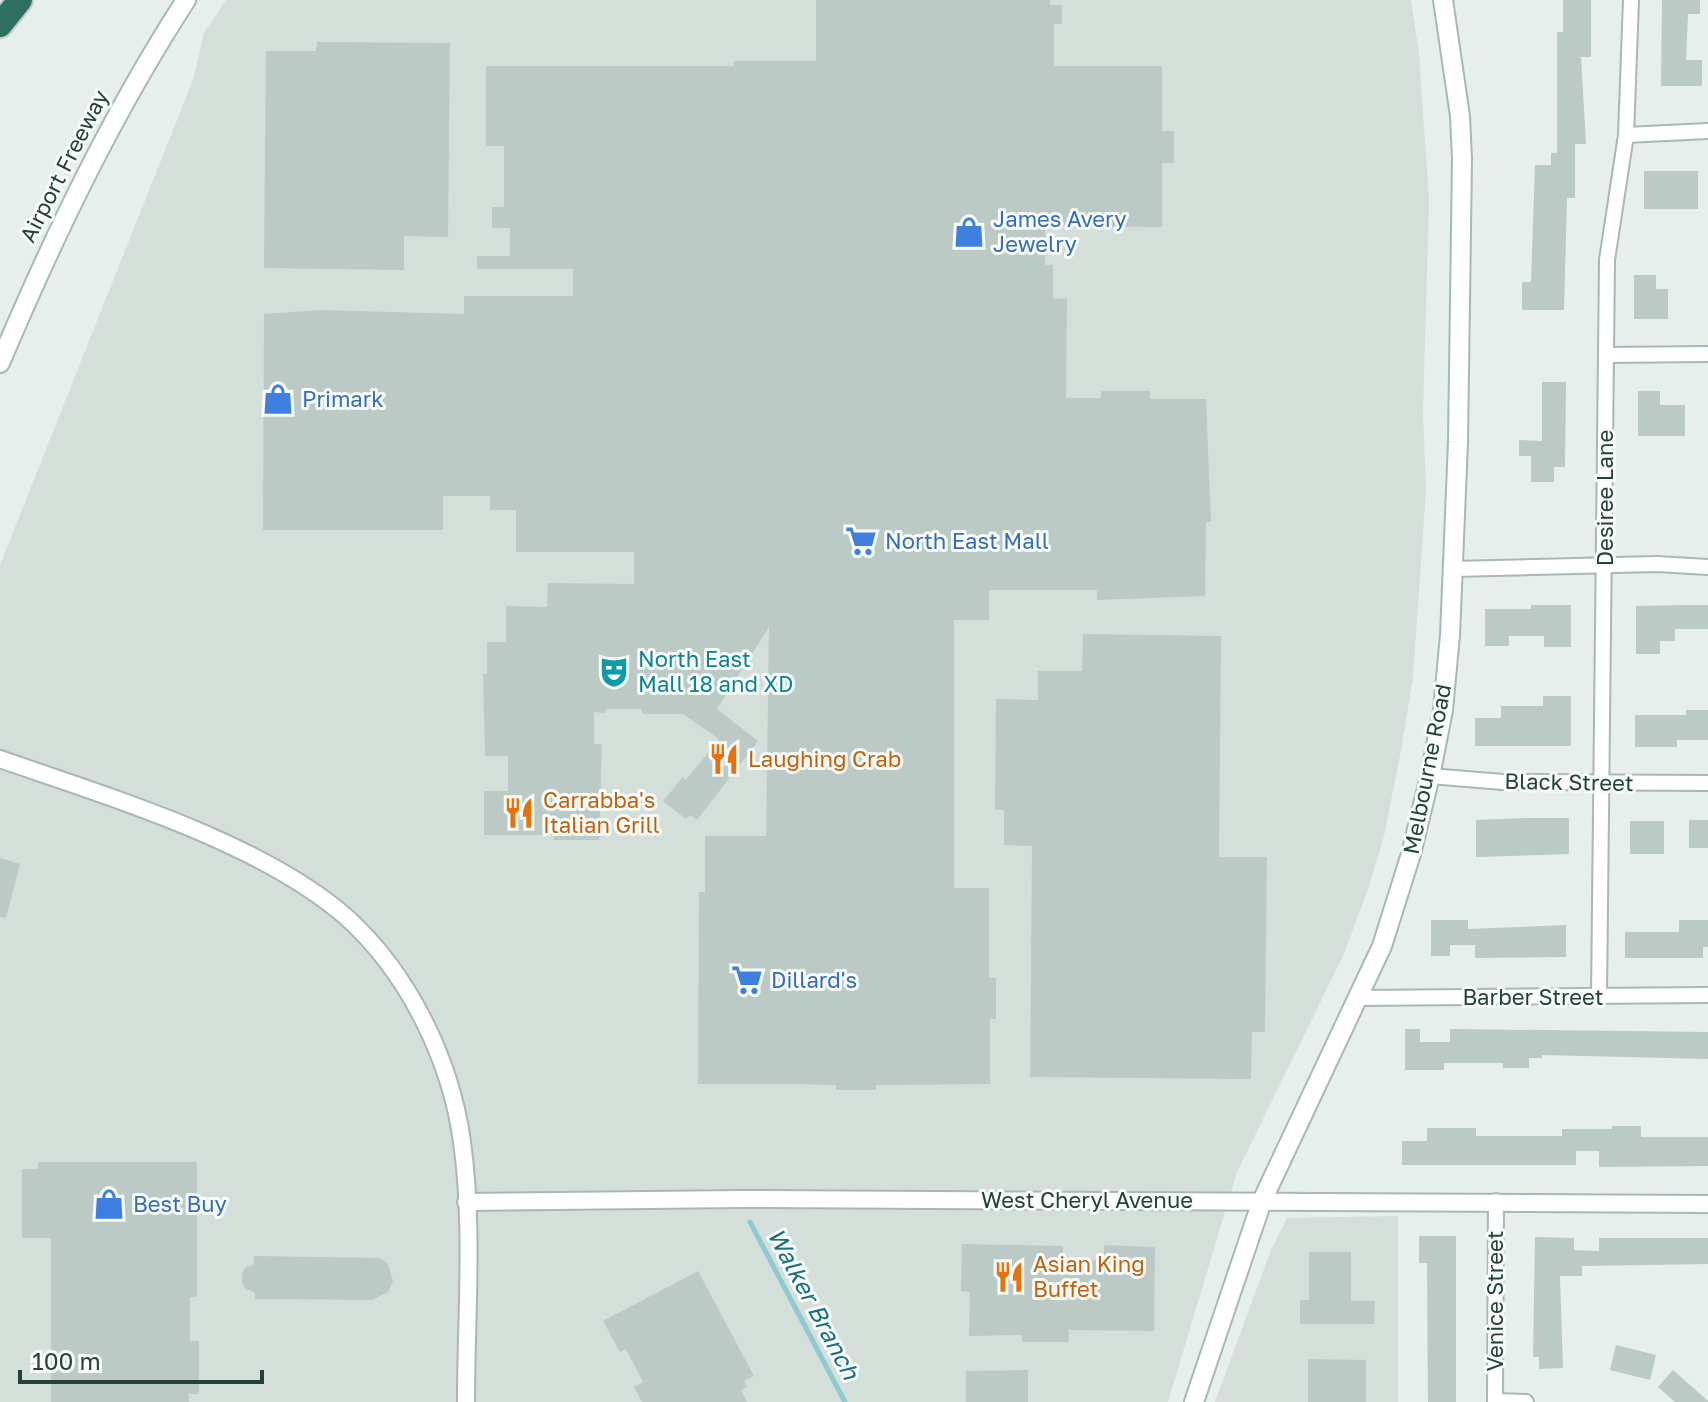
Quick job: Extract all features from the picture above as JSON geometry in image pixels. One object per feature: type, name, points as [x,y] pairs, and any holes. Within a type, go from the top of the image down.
[{"type":"highway","points":[[0,25],[20,0]]},
{"type":"main road","name":"Airport Freeway","points":[[0,363],[38,273],[103,141],[186,0]]},
{"type":"main road","name":"Melbourne Road","points":[[1194,1402],[1262,1201],[1359,998],[1385,936],[1430,776],[1443,710],[1453,569],[1462,159],[1443,0]]},
{"type":"street","name":"Desiree Lane","points":[[1599,997],[1609,235],[1626,135],[1631,0]]},
{"type":"street","points":[[1626,135],[1683,135],[1708,131]]},
{"type":"street","points":[[1606,355],[1708,354]]},
{"type":"street","points":[[1453,569],[1605,565],[1708,567]]},
{"type":"street","points":[[0,759],[225,845],[284,875],[347,918],[393,974],[426,1021],[458,1114],[466,1202],[466,1402]]},
{"type":"street","name":"Black Street","points":[[1430,776],[1503,782],[1708,783]]},
{"type":"street","name":"Barber Street","points":[[1359,998],[1708,995]]},
{"type":"street","name":"West Cheryl Avenue","points":[[466,1202],[1496,1201],[1708,1204]]},
{"type":"street","name":"Venice Street","points":[[1495,1401],[1496,1201]]},
{"type":"street","points":[[1495,1401],[1526,1402]]},
{"type":"shaded area","name":"North East Mall","points":[[226,0],[1411,0],[1419,54],[1429,200],[1423,411],[1426,490],[1413,677],[1401,751],[1384,836],[1368,889],[1343,956],[1237,1172],[1168,1402],[0,1402],[0,565],[193,80],[204,33]]},
{"type":"shaded area","points":[[1398,1216],[1398,1402],[1215,1402],[1271,1250],[1287,1218]]},
{"type":"building","name":"North East Mall","points":[[816,0],[1050,0],[1050,5],[1062,5],[1062,24],[1054,24],[1054,66],[1162,66],[1162,131],[1174,131],[1174,163],[1162,163],[1162,227],[1045,226],[1045,265],[1053,265],[1053,299],[1067,298],[1066,398],[1101,398],[1101,391],[1150,391],[1150,399],[1206,399],[1211,522],[1206,522],[1205,596],[1097,600],[1097,590],[989,590],[989,620],[954,620],[954,888],[989,888],[989,978],[996,978],[996,1019],[990,1019],[990,1084],[876,1085],[876,1090],[836,1090],[836,1085],[698,1084],[699,892],[705,892],[705,836],[766,836],[769,627],[717,709],[758,741],[697,820],[690,815],[686,819],[663,801],[683,777],[686,780],[719,739],[683,714],[643,714],[641,709],[606,709],[605,713],[594,712],[594,744],[602,744],[599,840],[554,840],[554,835],[484,835],[484,791],[508,791],[508,756],[485,756],[483,674],[487,674],[487,642],[506,642],[506,606],[547,607],[548,583],[634,584],[634,552],[516,552],[516,510],[490,510],[490,496],[443,496],[443,530],[263,530],[264,314],[320,310],[464,314],[464,296],[573,296],[573,269],[477,269],[477,256],[510,256],[510,228],[492,228],[492,207],[504,207],[504,146],[486,146],[486,66],[734,66],[734,61],[816,61]]},
{"type":"building","points":[[1563,0],[1591,0],[1591,57],[1581,57],[1586,144],[1575,144],[1575,198],[1567,198],[1564,310],[1522,310],[1522,282],[1531,282],[1535,165],[1551,165],[1551,153],[1557,153],[1557,32],[1563,32]]},
{"type":"building","points":[[1662,0],[1700,0],[1700,14],[1688,14],[1686,60],[1702,60],[1702,86],[1661,86]]},
{"type":"building","points":[[317,42],[450,43],[448,237],[404,236],[404,270],[264,268],[266,51],[316,51]]},
{"type":"building","points":[[1644,171],[1698,171],[1698,209],[1644,209]]},
{"type":"building","points":[[1634,275],[1656,275],[1656,289],[1668,289],[1668,319],[1634,319]]},
{"type":"building","points":[[1542,382],[1566,382],[1565,467],[1554,467],[1554,482],[1531,482],[1531,456],[1519,456],[1519,440],[1542,441]]},
{"type":"building","points":[[1638,391],[1660,391],[1660,405],[1685,405],[1685,436],[1638,436]]},
{"type":"building","points":[[1531,605],[1571,605],[1571,647],[1544,647],[1544,636],[1509,636],[1509,646],[1485,646],[1485,609],[1531,609]]},
{"type":"building","points":[[1708,605],[1708,629],[1675,629],[1675,641],[1660,641],[1660,654],[1636,654],[1636,606]]},
{"type":"building","points":[[1083,634],[1221,636],[1219,857],[1267,857],[1265,1032],[1252,1032],[1251,1079],[1030,1077],[1032,846],[1004,845],[1004,810],[995,810],[996,699],[1038,700],[1038,671],[1082,671]]},
{"type":"building","points":[[1543,696],[1571,696],[1571,746],[1475,746],[1475,718],[1501,718],[1501,706],[1543,706]]},
{"type":"building","points":[[1686,710],[1708,710],[1708,740],[1677,740],[1677,747],[1635,747],[1635,715],[1686,715]]},
{"type":"building","points":[[1569,818],[1569,854],[1476,857],[1476,820]]},
{"type":"building","points":[[1689,820],[1708,820],[1708,848],[1689,848]]},
{"type":"building","points":[[1630,821],[1664,821],[1664,854],[1630,854]]},
{"type":"building","points":[[0,858],[20,864],[6,918],[0,917]]},
{"type":"building","points":[[1431,920],[1468,920],[1468,929],[1566,925],[1566,957],[1475,958],[1475,945],[1450,945],[1450,956],[1431,956]]},
{"type":"building","points":[[1679,920],[1708,920],[1708,947],[1703,947],[1703,958],[1625,958],[1625,932],[1679,932]]},
{"type":"building","points":[[1405,1029],[1420,1029],[1420,1042],[1450,1042],[1450,1029],[1708,1032],[1708,1059],[1542,1055],[1542,1058],[1529,1058],[1529,1068],[1503,1068],[1503,1063],[1444,1063],[1444,1070],[1405,1070]]},
{"type":"building","points":[[1612,1126],[1641,1126],[1641,1137],[1708,1137],[1708,1166],[1599,1167],[1599,1151],[1576,1151],[1576,1165],[1402,1165],[1402,1141],[1427,1141],[1427,1128],[1476,1128],[1476,1136],[1562,1136],[1562,1129],[1612,1129]]},
{"type":"building","points":[[38,1162],[197,1162],[197,1297],[190,1297],[190,1341],[199,1341],[199,1394],[189,1394],[189,1402],[51,1402],[51,1238],[22,1238],[22,1169],[38,1169]]},
{"type":"building","points":[[1419,1236],[1456,1236],[1456,1402],[1428,1402],[1427,1263],[1419,1263]]},
{"type":"building","points":[[1535,1237],[1574,1238],[1574,1250],[1599,1251],[1599,1238],[1708,1238],[1708,1264],[1582,1266],[1582,1276],[1560,1276],[1563,1368],[1539,1369],[1539,1357],[1533,1357]]},
{"type":"building","points":[[962,1244],[1063,1246],[1062,1261],[1104,1260],[1104,1245],[1155,1247],[1154,1331],[1069,1330],[1069,1342],[1022,1342],[1022,1335],[969,1336],[970,1292],[961,1291]]},
{"type":"building","points":[[1309,1252],[1351,1252],[1351,1301],[1375,1301],[1374,1324],[1300,1324],[1300,1300],[1309,1300]]},
{"type":"building","points":[[254,1256],[380,1258],[388,1264],[393,1281],[388,1292],[372,1300],[255,1299],[255,1293],[245,1288],[242,1282],[246,1267],[254,1265]]},
{"type":"building","points":[[698,1271],[754,1376],[744,1381],[747,1387],[741,1390],[747,1402],[642,1402],[634,1387],[643,1382],[626,1349],[620,1352],[603,1321]]},
{"type":"building","points":[[1616,1345],[1656,1355],[1650,1380],[1610,1370]]},
{"type":"building","points":[[1308,1359],[1366,1360],[1366,1402],[1308,1402]]},
{"type":"building","points":[[1028,1370],[1028,1402],[966,1402],[966,1371]]},
{"type":"building","points":[[1673,1370],[1708,1402],[1675,1402],[1658,1387]]},
{"type":"waterway","name":"Walker Branch","points":[[750,1222],[845,1402]]},
{"type":"place","name":"James Avery Jewelry","points":[[969,232]]},
{"type":"place","name":"Primark","points":[[278,399]]},
{"type":"place","name":"North East Mall","points":[[861,541]]},
{"type":"place","name":"North East Mall 18 and XD","points":[[614,672]]},
{"type":"place","name":"Laughing Crab","points":[[724,759]]},
{"type":"place","name":"Carrabba's Italian Grill","points":[[519,813]]},
{"type":"place","name":"Dillard's","points":[[747,980]]},
{"type":"place","name":"Best Buy","points":[[109,1204]]},
{"type":"place","name":"Asian King Buffet","points":[[1009,1277]]}]
